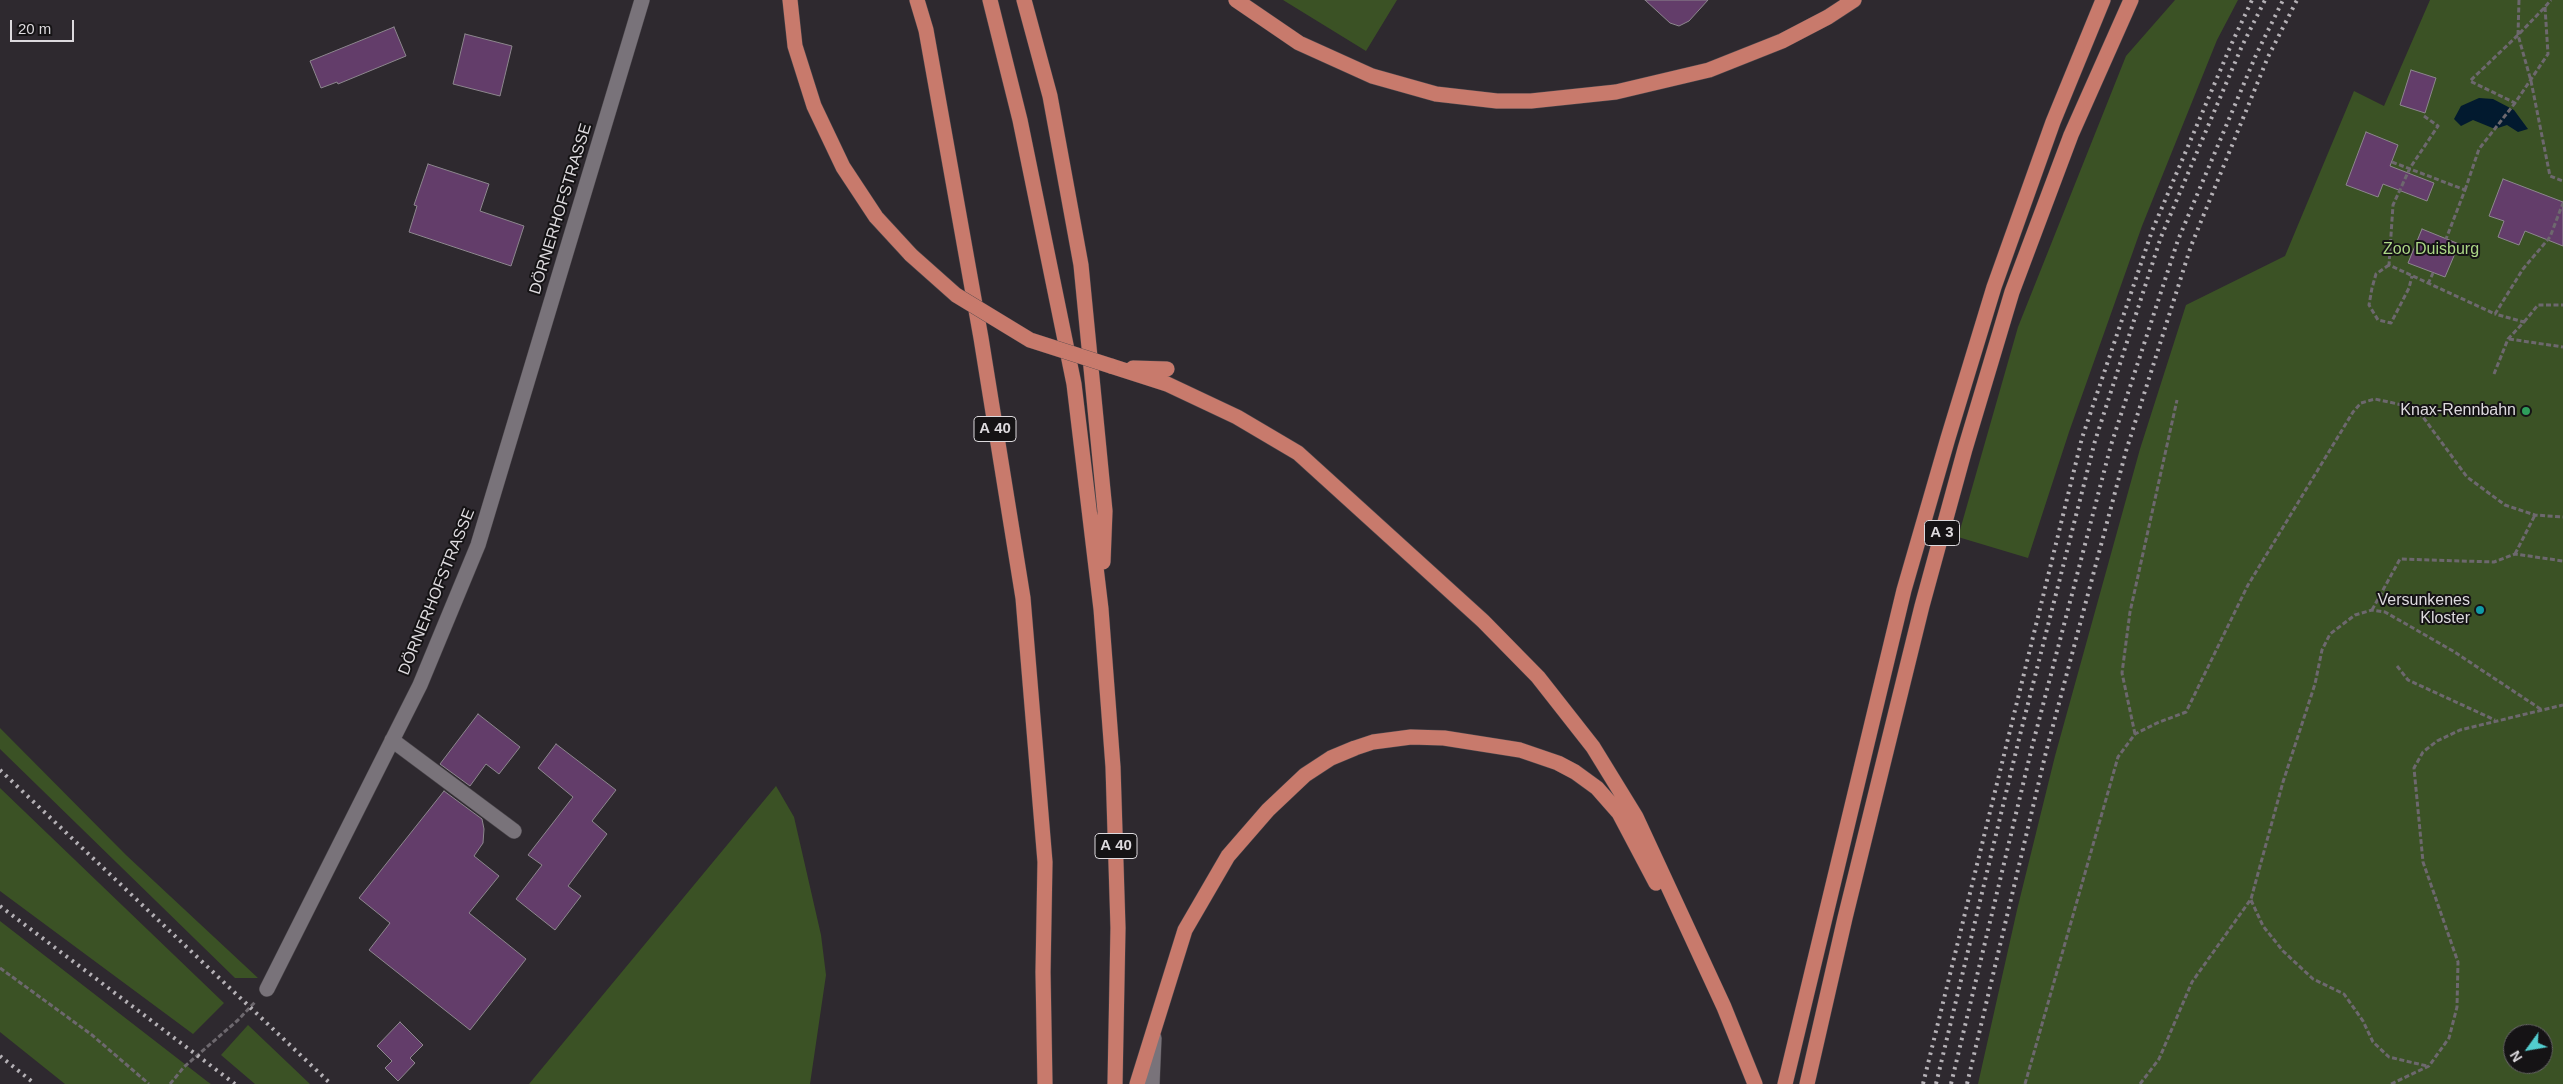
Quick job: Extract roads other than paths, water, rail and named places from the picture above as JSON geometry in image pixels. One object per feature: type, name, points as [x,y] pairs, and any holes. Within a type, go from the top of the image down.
[{"type":"highway","points":[[790,0],[795,46],[814,106],[843,167],[876,217],[911,255],[956,295],[1030,340],[1111,366],[1167,377],[1298,453],[1483,621],[1538,677],[1593,747],[1636,817],[1669,898]]},
{"type":"highway","name":"A 40","points":[[917,0],[926,30],[979,329],[1023,598],[1045,862],[1045,1084]]},
{"type":"highway","name":"A 40","points":[[990,0],[1020,120],[1074,384],[1101,609],[1113,767],[1118,928],[1115,1084]]},
{"type":"highway","points":[[1024,0],[1050,96],[1081,265],[1104,511],[1101,609]]},
{"type":"highway","points":[[1236,0],[1299,43],[1372,76],[1436,94],[1497,101],[1531,102],[1616,92],[1708,70],[1782,40],[1828,17],[1854,0]]},
{"type":"highway","name":"A 3","points":[[1785,1084],[1904,590],[1948,438],[2007,251],[2053,122],[2103,0]]},
{"type":"highway","name":"A 3","points":[[1807,1084],[1844,918],[1919,615],[2012,292],[2071,134],[2131,0]]},
{"type":"highway","points":[[1137,1084],[1154,1024],[1185,930],[1228,856],[1268,810],[1305,776],[1331,758],[1372,742],[1411,737],[1444,738],[1520,750],[1543,757],[1575,772],[1598,788],[1619,813],[1686,930],[1724,1007],[1755,1084]]},
{"type":"lane","name":"DÖRNERHOFSTRASSE","points":[[266,989],[420,685],[478,545],[642,0]]},
{"type":"lane","points":[[392,740],[514,831]]},
{"type":"lane","points":[[1152,1084],[1154,1024]]},
{"type":"water","points":[[2479,98],[2493,99],[2514,110],[2528,129],[2518,132],[2507,125],[2495,129],[2473,120],[2461,126],[2454,119],[2461,106]]},
{"type":"railway","points":[[1923,1084],[2082,438],[2152,231],[2252,0]]},
{"type":"railway","points":[[1936,1084],[2019,739],[2095,441],[2161,237],[2242,46],[2265,0]]},
{"type":"railway","points":[[1951,1084],[2032,747],[2111,445],[2178,240],[2256,55],[2283,0]]},
{"type":"railway","points":[[1967,1084],[2046,752],[2126,451],[2191,246],[2268,57],[2297,0]]},
{"type":"railway","points":[[0,770],[331,1084]]},
{"type":"railway","points":[[0,906],[235,1084]]},
{"type":"railway","points":[[0,1056],[35,1084]]},
{"type":"place","name":"Knax-Rennbahn","points":[[2526,411]]},
{"type":"place","name":"Versunkenes Kloster","points":[[2480,610]]},
{"type":"park label","name":"Zoo Duisburg","points":[[2431,250]]}]
